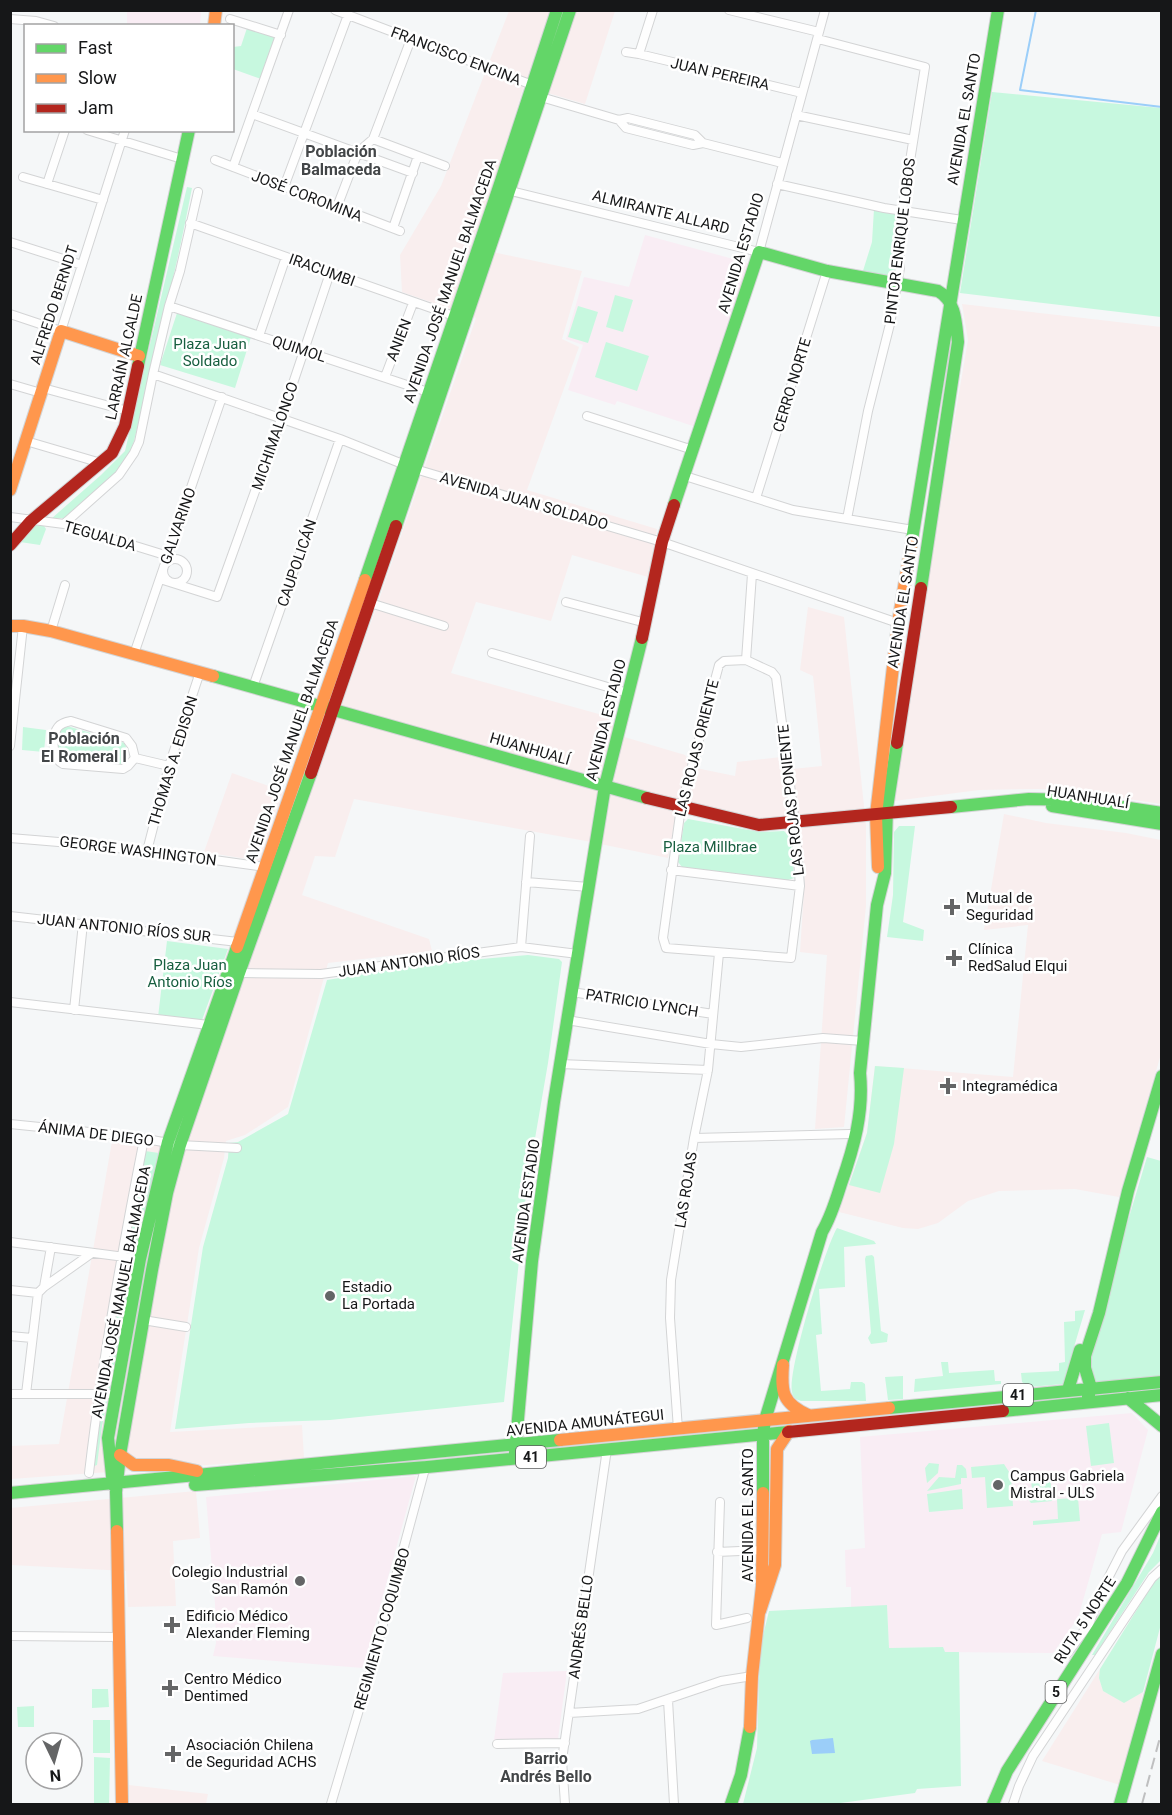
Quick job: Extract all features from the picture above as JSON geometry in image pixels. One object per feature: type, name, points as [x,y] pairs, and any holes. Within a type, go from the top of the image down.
[{"type":"main road","name":"AVENIDA JOSÉ MANUEL BALMACEDA","points":[[122,1804],[114,1453],[143,1320],[167,1192],[180,1145],[328,708],[357,599],[409,466],[504,189],[570,10]]},
{"type":"main road","name":"AVENIDA EL SANTO","points":[[822,1232],[835,1206],[858,1135],[862,1085],[860,1073],[877,905],[885,873],[882,814],[898,623],[998,10]]},
{"type":"main road","name":"AVENIDA JOSÉ MANUEL BALMACEDA","points":[[539,91],[553,12]]},
{"type":"main road","name":"LARRAÍN ALCALDE","points":[[10,546],[31,521],[112,453],[125,426],[189,132]]},
{"type":"main road","name":"AVENIDA JOSÉ MANUEL BALMACEDA","points":[[114,1453],[108,1438],[115,1394],[140,1259],[168,1142],[265,867],[370,603],[428,392],[454,316],[504,189]]},
{"type":"main road","name":"ALMIRANTE ALLARD","points":[[759,252],[827,271],[938,291],[947,297],[950,304]]},
{"type":"main road","name":"AVENIDA ESTADIO","points":[[514,1458],[532,1261],[560,1064],[605,786],[646,623],[662,543],[759,252]]},
{"type":"main road","name":"AVENIDA EL SANTO","points":[[882,814],[958,342],[956,323],[950,304]]},
{"type":"main road","points":[[61,331],[139,356]]},
{"type":"main road","name":"ALFREDO BERNDT","points":[[10,489],[20,448],[61,331]]},
{"type":"main road","points":[[898,623],[916,610]]},
{"type":"main road","name":"HUANHUALÍ","points":[[17,626],[51,631],[681,807],[759,825],[1009,801],[1076,800],[1161,813]]},
{"type":"main road","name":"HUANHUALÍ","points":[[1009,801],[1161,824]]},
{"type":"main road","name":"AVENIDA EL SANTO","points":[[732,1804],[743,1765],[751,1721],[752,1676],[760,1611],[763,1550],[765,1420],[850,1134],[855,1084],[860,1073]]},
{"type":"main road","points":[[1080,1403],[1088,1397],[1091,1388],[1084,1361],[1099,1312],[1128,1191],[1161,1076]]},
{"type":"main road","points":[[1068,1390],[1092,1311],[1106,1278]]},
{"type":"main road","points":[[783,1365],[784,1397],[794,1409],[810,1416]]},
{"type":"main road","name":"AVENIDA AMUNÁTEGUI","points":[[10,1502],[214,1474],[1161,1382]]},
{"type":"main road","name":"AVENIDA AMUNÁTEGUI","points":[[10,1493],[87,1480],[116,1486],[427,1467],[1161,1395]]},
{"type":"main road","points":[[1128,1398],[1161,1426]]},
{"type":"main road","points":[[760,1611],[775,1565],[777,1449],[789,1431]]},
{"type":"main road","points":[[87,1480],[98,1476],[114,1453],[134,1465],[169,1465],[214,1474]]},
{"type":"main road","name":"RUTA 5 NORTE","points":[[993,1804],[1007,1771],[1079,1648],[1127,1583],[1161,1512]]},
{"type":"main road","points":[[1120,1804],[1161,1654]]},
{"type":"street","points":[[233,167],[289,10]]},
{"type":"street","name":"FRANCISCO ENCINA","points":[[335,10],[539,91],[619,120],[628,118],[695,135],[703,143],[782,163]]},
{"type":"street","points":[[639,54],[653,10]]},
{"type":"street","points":[[729,10],[819,36]]},
{"type":"street","name":"AVENIDA ESTADIO","points":[[759,252],[825,10]]},
{"type":"street","points":[[284,187],[348,15]]},
{"type":"street","points":[[10,19],[47,24]]},
{"type":"street","points":[[230,19],[280,35]]},
{"type":"street","name":"PINTOR ENRIQUE LOBOS","points":[[819,36],[924,67],[902,211],[899,243],[900,268],[847,519]]},
{"type":"street","points":[[337,207],[358,152],[373,139],[411,39]]},
{"type":"street","name":"JUAN PEREIRA","points":[[626,52],[802,93]]},
{"type":"street","points":[[252,114],[412,173],[418,156]]},
{"type":"street","points":[[796,115],[913,140]]},
{"type":"street","points":[[47,184],[64,132]]},
{"type":"street","points":[[93,132],[182,159]]},
{"type":"street","name":"ALFREDO BERNDT","points":[[61,331],[124,132]]},
{"type":"street","points":[[373,139],[445,166]]},
{"type":"street","name":"JOSÉ COROMINA","points":[[215,160],[396,230],[412,173]]},
{"type":"street","points":[[23,177],[103,200]]},
{"type":"street","points":[[777,184],[902,211],[962,220]]},
{"type":"street","name":"ALMIRANTE ALLARD","points":[[504,189],[759,252]]},
{"type":"street","name":"LARRAÍN ALCALDE","points":[[64,524],[119,475],[139,442],[169,306],[180,271],[198,192]]},
{"type":"street","name":"IRACUMBI","points":[[190,223],[454,316]]},
{"type":"street","points":[[10,242],[82,265]]},
{"type":"street","points":[[259,336],[286,257]]},
{"type":"street","name":"CERRO NORTE","points":[[756,498],[827,271]]},
{"type":"street","name":"MICHIMALONCO","points":[[171,583],[217,597],[281,419],[330,273]]},
{"type":"street","name":"ANIEN","points":[[385,377],[413,303]]},
{"type":"street","name":"QUIMOL","points":[[169,306],[428,392]]},
{"type":"street","points":[[10,314],[61,331]]},
{"type":"street","name":"AVENIDA JUAN SOLDADO","points":[[153,374],[340,439],[409,466],[662,543],[898,623]]},
{"type":"street","points":[[10,384],[128,411]]},
{"type":"street","name":"GALVARINO","points":[[134,654],[222,398]]},
{"type":"street","points":[[587,416],[693,450]]},
{"type":"street","name":"CAUPOLICÁN","points":[[253,687],[340,439]]},
{"type":"street","points":[[20,448],[101,463]]},
{"type":"street","points":[[684,476],[793,510],[913,530]]},
{"type":"street","name":"TEGUALDA","points":[[10,517],[64,524],[166,561],[182,562],[187,574],[178,583],[171,583]]},
{"type":"street","points":[[166,561],[163,572],[171,583]]},
{"type":"street","points":[[746,660],[752,574]]},
{"type":"street","points":[[160,579],[171,583]]},
{"type":"street","points":[[51,631],[65,585]]},
{"type":"street","points":[[357,599],[444,626]]},
{"type":"street","points":[[566,602],[646,623]]},
{"type":"street","points":[[10,746],[17,626]]},
{"type":"street","points":[[492,653],[628,693]]},
{"type":"street","name":"LAS ROJAS ORIENTE","points":[[719,953],[666,948],[663,938],[681,807],[719,665],[724,661],[746,660]]},
{"type":"street","name":"LAS ROJAS PONIENTE","points":[[719,953],[791,958],[800,886],[795,823],[776,677],[772,672],[746,660]]},
{"type":"street","name":"THOMAS A. EDISON","points":[[147,851],[169,766],[200,672]]},
{"type":"street","points":[[71,721],[126,738],[132,746],[135,758],[123,769],[63,764],[54,754],[56,730],[63,723],[71,721]]},
{"type":"street","points":[[135,758],[169,766]]},
{"type":"street","points":[[521,948],[530,836]]},
{"type":"street","name":"GEORGE WASHINGTON","points":[[10,838],[147,851],[265,867]]},
{"type":"street","points":[[671,870],[800,886]]},
{"type":"street","points":[[526,882],[589,887]]},
{"type":"street","name":"JUAN ANTONIO RÍOS SUR","points":[[10,916],[238,942]]},
{"type":"street","points":[[74,1010],[83,923]]},
{"type":"street","name":"JUAN ANTONIO RÍOS","points":[[239,973],[321,974],[521,948],[578,954]]},
{"type":"street","name":"LAS ROJAS","points":[[678,1429],[672,1346],[671,1280],[694,1138],[708,1070],[719,953]]},
{"type":"street","name":"PATRICIO LYNCH","points":[[572,992],[713,1014]]},
{"type":"street","points":[[10,1002],[209,1025]]},
{"type":"street","points":[[567,1020],[741,1047],[823,1038],[863,1041]]},
{"type":"street","points":[[560,1064],[708,1070]]},
{"type":"street","name":"ÁNIMA DE DIEGO","points":[[10,1124],[180,1145],[237,1148]]},
{"type":"street","points":[[694,1138],[850,1134]]},
{"type":"street","points":[[87,1480],[98,1394],[121,1256],[144,1139]]},
{"type":"street","points":[[10,1242],[140,1259]]},
{"type":"street","points":[[26,1394],[32,1338],[51,1247]]},
{"type":"street","points":[[10,1290],[41,1290],[92,1253]]},
{"type":"street","points":[[143,1320],[186,1327]]},
{"type":"street","points":[[10,1336],[32,1338]]},
{"type":"street","points":[[10,1394],[115,1394]]},
{"type":"street","name":"ANDRÉS BELLO","points":[[565,1804],[562,1760],[607,1449]]},
{"type":"street","points":[[423,1454],[427,1467]]},
{"type":"street","name":"REGIMIENTO COQUIMBO","points":[[331,1804],[427,1467]]},
{"type":"street","points":[[1066,1655],[1079,1648],[1102,1590],[1122,1551],[1161,1496]]},
{"type":"street","points":[[720,1502],[716,1625],[747,1618]]},
{"type":"street","points":[[717,1552],[763,1550]]},
{"type":"street","points":[[1013,1804],[1033,1756],[1152,1578],[1161,1569]]},
{"type":"street","points":[[10,1636],[118,1637]]},
{"type":"street","points":[[569,1713],[638,1709],[721,1681],[752,1676]]},
{"type":"street","points":[[668,1700],[674,1804]]},
{"type":"street","points":[[497,1744],[565,1743]]},
{"type":"shaded area","points":[[127,11],[201,11],[200,24],[127,24]]},
{"type":"shaded area","points":[[509,11],[615,11],[585,104],[524,86],[474,248],[582,271],[562,339],[579,347],[527,490],[657,529],[648,577],[572,555],[551,621],[476,602],[451,673],[606,716],[621,736],[685,755],[696,768],[735,776],[737,762],[781,757],[782,770],[822,766],[813,676],[800,670],[808,607],[844,617],[866,825],[866,906],[844,1127],[815,1129],[827,955],[800,952],[805,874],[798,816],[755,821],[678,802],[668,858],[354,799],[335,857],[315,856],[302,895],[429,939],[432,951],[328,963],[288,1107],[245,1135],[226,1141],[224,1158],[199,1248],[170,1432],[302,1425],[304,1458],[11,1479],[10,1446],[59,1444],[114,1130],[166,1137],[201,1027],[259,861],[204,852],[232,773],[308,800],[476,318],[402,292],[400,255],[441,186]]},
{"type":"shaded area","points":[[645,235],[748,263],[696,427],[617,401],[615,405],[568,390],[583,345],[566,339],[584,277],[629,287]]},
{"type":"shaded area","points":[[962,304],[1161,327],[1161,804],[1070,790],[1037,789],[979,790],[894,801],[926,587],[968,340]]},
{"type":"shaded area","points":[[1004,814],[1046,823],[1126,833],[1161,840],[1161,1054],[1119,1197],[1075,1189],[999,1191],[968,1201],[938,1223],[918,1229],[903,1228],[839,1212],[867,1133],[875,1066],[1013,1077],[1028,925],[984,930]]},
{"type":"shaded area","name":"Campus Gabriela Mistral - ULS","points":[[1132,1413],[1148,1430],[1121,1532],[1102,1534],[1078,1618],[1053,1653],[945,1652],[942,1647],[889,1648],[887,1606],[851,1608],[851,1587],[846,1587],[845,1550],[865,1548],[860,1437]]},
{"type":"shaded area","name":"Colegio Industrial San Ramón","points":[[416,1476],[363,1668],[213,1656],[216,1643],[215,1604],[206,1497]]},
{"type":"shaded area","points":[[196,1491],[200,1538],[173,1541],[176,1606],[128,1607],[126,1571],[11,1565],[10,1508]]},
{"type":"shaded area","points":[[1100,1669],[1099,1678],[1103,1691],[1124,1702],[1143,1692],[1120,1785],[1042,1761]]},
{"type":"shaded area","points":[[567,1671],[558,1739],[494,1740],[503,1673]]},
{"type":"shaded area","points":[[129,1785],[208,1794],[206,1804],[129,1804]]},
{"type":"green space","points":[[247,28],[276,37],[261,79],[234,69],[234,47],[241,46]]},
{"type":"green space","points":[[992,92],[1161,108],[1161,317],[960,293]]},
{"type":"green space","points":[[187,187],[192,188],[179,252],[134,441],[128,457],[114,475],[64,518],[51,519],[125,451]]},
{"type":"green space","points":[[874,209],[897,212],[900,216],[897,264],[893,278],[862,274],[872,242]]},
{"type":"green space","points":[[615,295],[633,300],[623,332],[606,327]]},
{"type":"green space","points":[[578,306],[598,312],[588,343],[568,337]]},
{"type":"green space","name":"Plaza Juan Soldado","points":[[177,313],[251,337],[235,388],[160,365]]},
{"type":"green space","points":[[606,342],[649,356],[637,391],[595,377]]},
{"type":"green space","points":[[33,525],[44,526],[46,529],[40,545],[20,542]]},
{"type":"green space","points":[[67,726],[125,743],[121,765],[60,760],[56,755],[59,730]]},
{"type":"green space","points":[[23,727],[46,730],[44,752],[22,750]]},
{"type":"green space","name":"Plaza Millbrae","points":[[688,819],[760,832],[784,831],[791,838],[794,878],[788,880],[682,867],[678,862],[684,823]]},
{"type":"green space","points":[[899,826],[915,826],[903,922],[924,930],[923,941],[887,937],[893,895],[894,832]]},
{"type":"green space","name":"Plaza Juan Antonio Ríos","points":[[167,941],[228,949],[202,1020],[158,1017]]},
{"type":"green space","name":"Estadio La Portada","points":[[528,955],[559,959],[562,962],[548,1063],[527,1185],[504,1402],[330,1420],[175,1429],[203,1247],[228,1158],[229,1143],[238,1142],[288,1114],[327,980],[435,963]]},
{"type":"green space","points":[[875,1066],[904,1068],[894,1144],[880,1193],[849,1185],[867,1133]]},
{"type":"green space","points":[[145,1151],[159,1153],[102,1426],[97,1465],[92,1467],[124,1252]]},
{"type":"green space","points":[[1147,1157],[1161,1161],[1161,1378],[1093,1384],[1085,1365]]},
{"type":"green space","points":[[837,1228],[874,1241],[876,1244],[844,1247],[845,1287],[819,1289],[822,1334],[816,1335],[821,1391],[850,1389],[851,1382],[862,1382],[865,1384],[866,1401],[801,1401],[793,1396],[792,1392],[795,1361],[816,1283]]},
{"type":"green space","points":[[872,1255],[881,1331],[888,1334],[887,1342],[871,1344],[868,1338],[871,1333],[865,1259],[866,1256]]},
{"type":"green space","points":[[1085,1310],[1063,1384],[1029,1387],[1022,1382],[1021,1373],[1059,1371],[1059,1363],[1065,1362],[1064,1322],[1075,1321],[1075,1311]]},
{"type":"green space","points":[[941,1362],[948,1362],[949,1373],[994,1370],[995,1381],[1001,1381],[1001,1384],[914,1392],[915,1379],[943,1376]]},
{"type":"green space","points":[[903,1376],[903,1399],[888,1400],[885,1377]]},
{"type":"green space","points":[[1109,1423],[1114,1463],[1091,1466],[1086,1426]]},
{"type":"green space","points":[[929,1463],[939,1464],[938,1473],[927,1483],[925,1468]]},
{"type":"green space","points":[[1004,1464],[1011,1475],[1013,1506],[987,1508],[985,1477],[972,1478],[971,1467]]},
{"type":"green space","points":[[957,1465],[962,1465],[966,1469],[967,1478],[961,1478],[961,1484],[927,1491],[939,1477],[955,1478]]},
{"type":"green space","points":[[1050,1473],[1052,1501],[1031,1503],[1028,1499],[1033,1498],[1031,1480],[1024,1480],[1023,1475]]},
{"type":"green space","points":[[962,1489],[963,1509],[929,1512],[927,1494]]},
{"type":"green space","points":[[1078,1498],[1080,1521],[1033,1525],[1033,1521],[1058,1519],[1057,1499]]},
{"type":"green space","points":[[1161,1534],[1161,1560],[1149,1572],[1095,1655],[1092,1655],[1153,1553]]},
{"type":"green space","points":[[1161,1574],[1161,1624],[1143,1692],[1124,1703],[1103,1691],[1099,1678],[1100,1669]]},
{"type":"green space","points":[[887,1605],[889,1648],[943,1647],[945,1652],[959,1652],[961,1786],[917,1789],[915,1793],[833,1804],[743,1804],[757,1748],[760,1648],[769,1611]]},
{"type":"green space","points":[[92,1689],[108,1689],[109,1707],[92,1708]]},
{"type":"green space","points":[[34,1706],[34,1727],[18,1727],[17,1707]]},
{"type":"green space","points":[[93,1720],[110,1720],[110,1753],[93,1753]]},
{"type":"green space","points":[[94,1757],[110,1758],[109,1804],[94,1804]]},
{"type":"water","points":[[833,1738],[835,1753],[812,1754],[810,1741]]},
{"type":"waterway","points":[[1036,10],[1020,90],[1162,107]]},
{"type":"railway","points":[[1142,1804],[1162,1730]]},
{"type":"traffic: fast","points":[[365,580],[557,10]]},
{"type":"traffic: fast","points":[[396,526],[570,10]]},
{"type":"traffic: fast","points":[[911,546],[998,10]]},
{"type":"traffic: fast","points":[[138,366],[189,132]]},
{"type":"traffic: fast","points":[[674,505],[759,252],[827,271],[938,291],[944,295],[952,307],[958,342],[921,588]]},
{"type":"traffic: fast","points":[[515,1453],[532,1261],[554,1102],[605,786],[642,638]]},
{"type":"traffic: fast","points":[[213,676],[647,798]]},
{"type":"traffic: fast","points":[[763,1493],[765,1420],[822,1232],[835,1202],[857,1129],[861,1102],[860,1073],[877,905],[885,873],[887,808],[897,743]]},
{"type":"traffic: fast","points":[[117,1531],[116,1492],[120,1455],[167,1193],[180,1145],[311,773]]},
{"type":"traffic: fast","points":[[951,807],[1029,799],[1076,800],[1162,813]]},
{"type":"traffic: fast","points":[[1052,806],[1162,824]]},
{"type":"traffic: fast","points":[[113,1485],[108,1438],[140,1259],[168,1142],[237,947]]},
{"type":"traffic: fast","points":[[1088,1397],[1091,1388],[1085,1368],[1085,1356],[1099,1313],[1128,1191],[1162,1076]]},
{"type":"traffic: fast","points":[[1068,1390],[1080,1350]]},
{"type":"traffic: fast","points":[[889,1408],[1162,1382]]},
{"type":"traffic: fast","points":[[1003,1411],[1162,1395]]},
{"type":"traffic: fast","points":[[1128,1398],[1162,1426]]},
{"type":"traffic: fast","points":[[195,1485],[427,1467],[788,1432]]},
{"type":"traffic: fast","points":[[10,1493],[560,1440]]},
{"type":"traffic: fast","points":[[993,1804],[1007,1771],[1127,1583],[1162,1512]]},
{"type":"traffic: fast","points":[[1120,1804],[1162,1654]]},
{"type":"traffic: fast","points":[[731,1804],[741,1775],[750,1727]]},
{"type":"traffic: slow","points":[[214,24],[216,10]]},
{"type":"traffic: slow","points":[[10,490],[61,331],[139,356]]},
{"type":"traffic: slow","points":[[878,867],[876,815],[898,623],[911,546]]},
{"type":"traffic: slow","points":[[237,947],[365,580]]},
{"type":"traffic: slow","points":[[10,626],[51,631],[213,676]]},
{"type":"traffic: slow","points":[[783,1365],[782,1383],[785,1396],[799,1411],[808,1415]]},
{"type":"traffic: slow","points":[[560,1440],[889,1408]]},
{"type":"traffic: slow","points":[[760,1611],[775,1565],[777,1449],[789,1431]]},
{"type":"traffic: slow","points":[[120,1455],[134,1465],[169,1465],[197,1471]]},
{"type":"traffic: slow","points":[[750,1727],[752,1676],[762,1586],[763,1493]]},
{"type":"traffic: slow","points":[[117,1531],[122,1804]]},
{"type":"traffic: jam","points":[[10,545],[31,521],[112,453],[125,426],[138,366]]},
{"type":"traffic: jam","points":[[642,638],[662,542],[674,505]]},
{"type":"traffic: jam","points":[[311,773],[396,526]]},
{"type":"traffic: jam","points":[[897,743],[921,588]]},
{"type":"traffic: jam","points":[[647,798],[759,825],[951,807]]},
{"type":"traffic: jam","points":[[788,1432],[1003,1411]]},
{"type":"place","name":"Mutual de Seguridad","points":[[952,907]]},
{"type":"place","name":"Clínica RedSalud Elqui","points":[[954,958]]},
{"type":"place","name":"Integramédica","points":[[948,1086]]},
{"type":"place","name":"Estadio La Portada","points":[[330,1296]]},
{"type":"place","name":"Campus Gabriela Mistral - ULS","points":[[998,1485]]},
{"type":"place","name":"Colegio Industrial San Ramón","points":[[300,1581]]},
{"type":"place","name":"Edificio Médico Alexander Fleming","points":[[172,1625]]},
{"type":"place","name":"Centro Médico Dentimed","points":[[170,1688]]},
{"type":"place","name":"Asociación Chilena de Seguridad ACHS","points":[[173,1754]]},
{"type":"district","name":"Población Balmaceda","points":[[341,160]]},
{"type":"district","name":"Población El Romeral I","points":[[84,747]]},
{"type":"district","name":"Barrio Andrés Bello","points":[[546,1767]]}]
